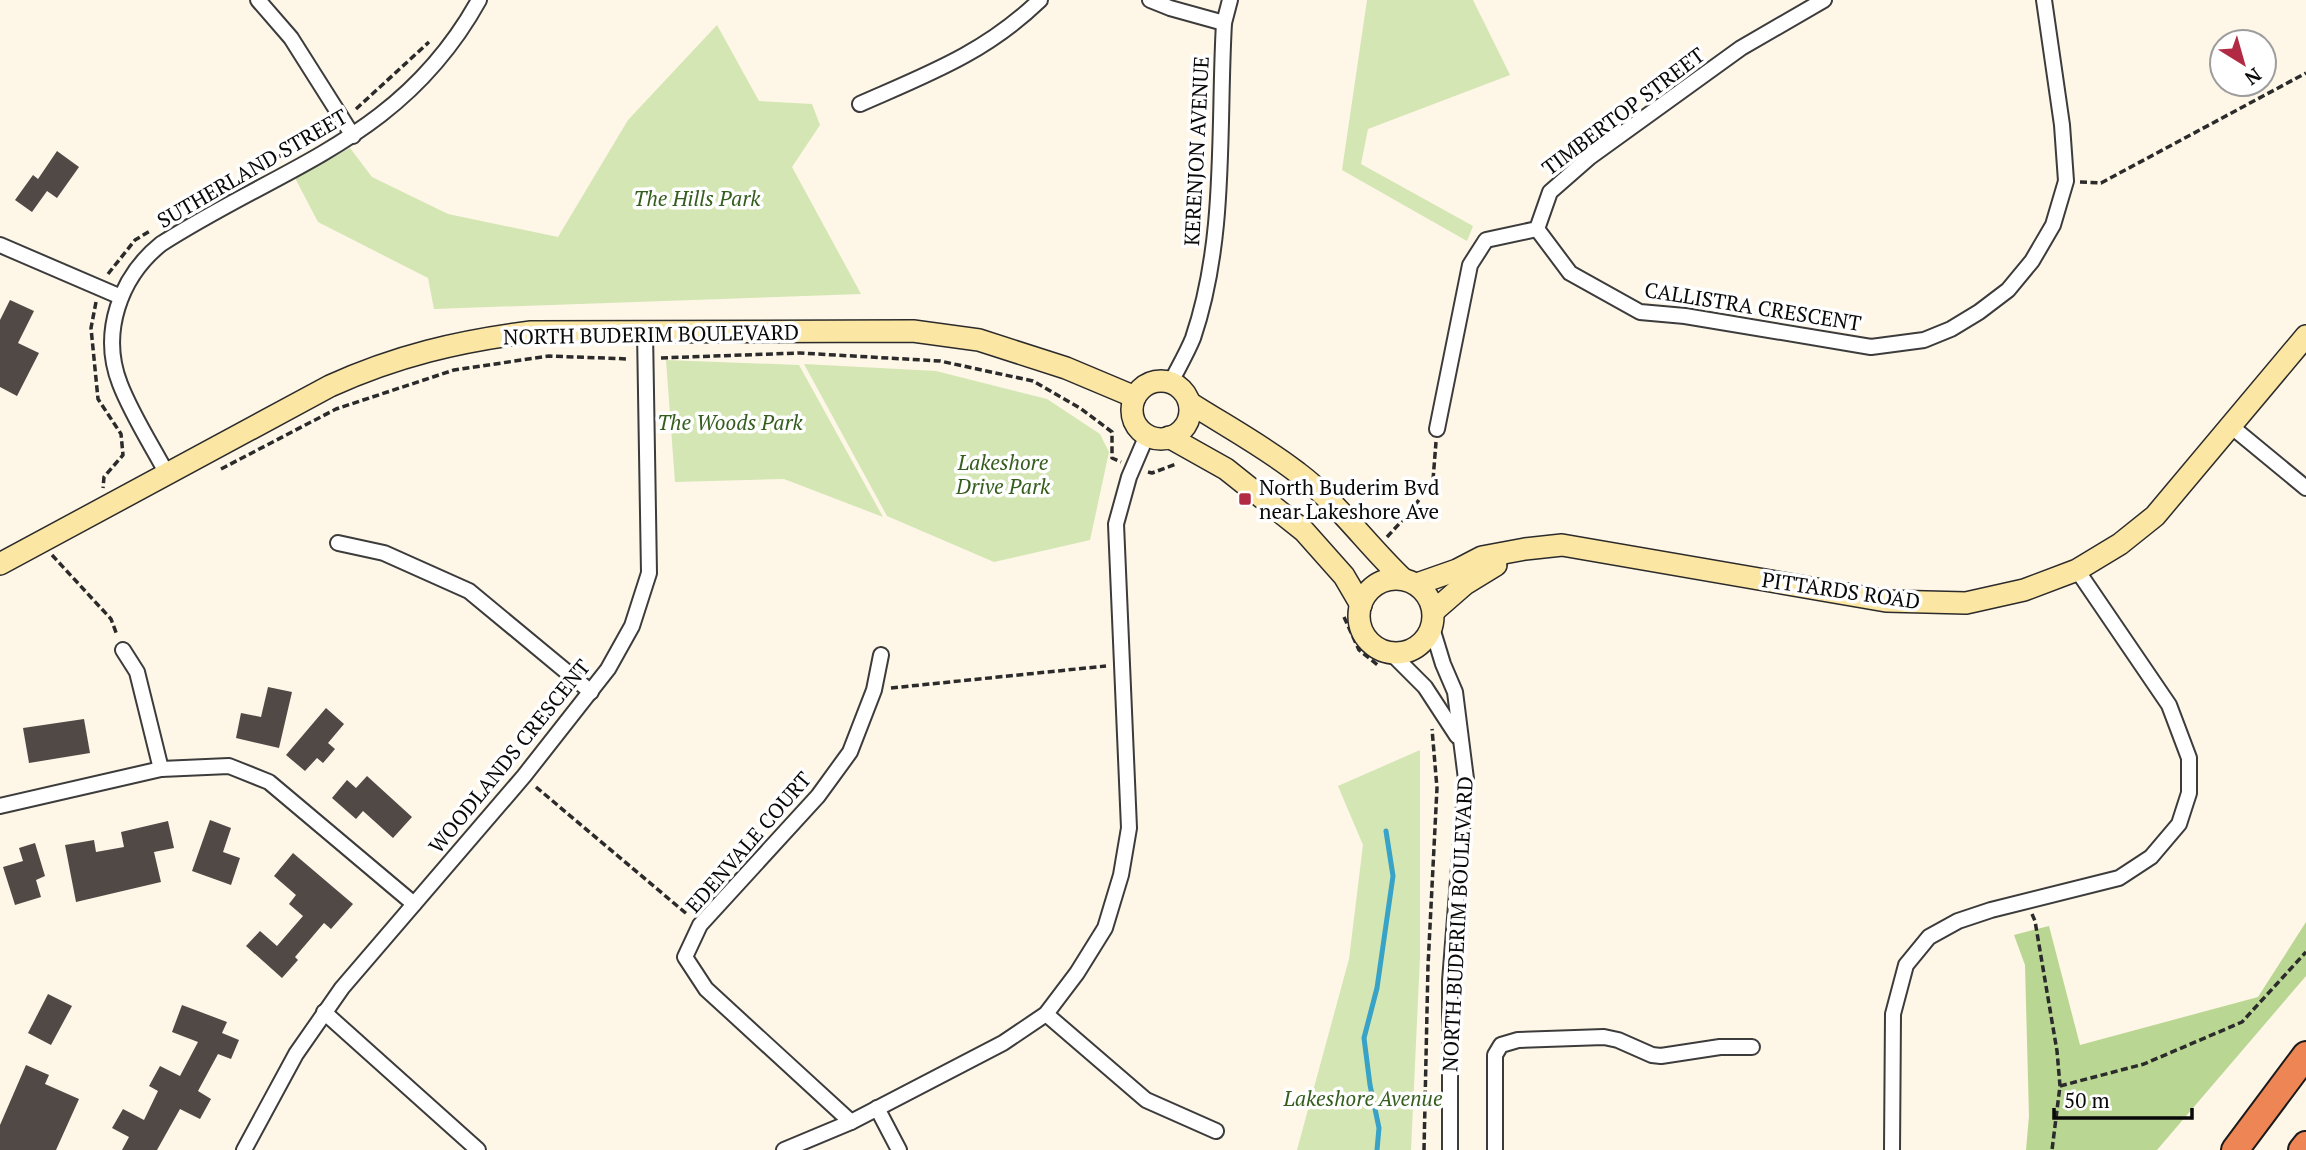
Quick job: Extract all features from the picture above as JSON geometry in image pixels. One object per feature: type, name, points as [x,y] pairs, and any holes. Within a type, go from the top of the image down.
[{"type":"highway","points":[[2235,1150],[2306,1055]]},
{"type":"highway","points":[[2302,1150],[2306,1145]]},
{"type":"street","points":[[258,0],[291,37],[353,136]]},
{"type":"street","name":"SUTHERLAND STREET","points":[[167,474],[125,396],[115,370],[112,331],[121,297],[144,261],[161,244],[312,161],[385,113],[412,89],[452,44],[479,0]]},
{"type":"street","points":[[860,104],[974,52],[1040,0]]},
{"type":"street","points":[[1150,0],[1170,9],[1224,23]]},
{"type":"street","name":"KERENJON AVENUE","points":[[1171,382],[1192,339],[1208,279],[1219,198],[1224,23],[1230,0]]},
{"type":"street","name":"TIMBERTOP STREET","points":[[1536,229],[1550,192],[1590,157],[1741,48],[1824,0]]},
{"type":"street","name":"CALLISTRA CRESCENT","points":[[1536,229],[1570,273],[1640,312],[1685,316],[1871,347],[1924,340],[1951,329],[1979,313],[2008,290],[2032,261],[2053,225],[2066,181],[2062,125],[2043,0]]},
{"type":"street","points":[[1437,429],[1470,265],[1486,240],[1536,229]]},
{"type":"street","points":[[0,244],[121,297]]},
{"type":"street","name":"NORTH BUDERIM BOULEVARD","points":[[0,564],[40,542],[107,495],[167,474],[330,386],[413,354],[476,339],[531,332],[913,331],[979,340],[1066,368],[1135,397]]},
{"type":"street","name":"WOODLANDS CRESCENT","points":[[244,1150],[296,1054],[341,988],[524,776],[608,669],[632,626],[649,573],[645,332]]},
{"type":"street","name":"PITTARDS ROAD","points":[[1410,582],[1457,570],[1482,557],[1562,545],[1886,601],[1966,603],[2024,590],[2077,570],[2120,544],[2155,516],[2306,336]]},
{"type":"street","points":[[1170,437],[1226,468],[1304,531],[1344,576],[1352,609],[1360,627],[1371,645],[1386,660],[1416,648],[1426,640],[1433,620],[1431,600],[1375,552],[1337,507],[1298,472],[1190,403],[1180,387],[1171,382],[1154,381],[1140,390],[1135,397],[1132,414],[1140,429],[1147,435],[1158,439],[1170,437],[1184,428],[1191,412],[1190,403]]},
{"type":"street","points":[[2232,427],[2306,488]]},
{"type":"street","points":[[784,1150],[851,1122],[1003,1043],[1046,1014],[1077,973],[1105,928],[1121,875],[1129,828],[1116,524],[1133,468],[1147,435]]},
{"type":"street","points":[[338,543],[384,553],[469,591],[591,692]]},
{"type":"street","name":"PITTARDS ROAD","points":[[1433,620],[1465,583],[1525,549]]},
{"type":"street","points":[[1892,1150],[1893,1014],[1906,965],[1929,937],[1958,920],[2119,878],[2151,857],[2179,824],[2189,793],[2189,758],[2169,705],[2077,570]]},
{"type":"street","points":[[1352,609],[1373,587],[1382,582],[1410,582]]},
{"type":"street","name":"NORTH BUDERIM BOULEVARD","points":[[1433,620],[1443,664],[1455,692],[1466,779],[1450,981],[1450,1150]]},
{"type":"street","points":[[123,650],[137,671],[161,769]]},
{"type":"street","name":"EDENVALE COURT","points":[[851,1122],[706,989],[685,957],[700,925],[818,796],[850,752],[874,690],[881,655]]},
{"type":"street","name":"NORTH BUDERIM BOULEVARD","points":[[1386,660],[1425,687],[1460,740]]},
{"type":"street","points":[[0,806],[161,769],[229,766],[269,782],[414,904]]},
{"type":"street","points":[[324,1012],[478,1150]]},
{"type":"street","points":[[1046,1014],[1146,1100],[1216,1131]]},
{"type":"street","points":[[1495,1150],[1495,1055],[1501,1045],[1518,1040],[1604,1037],[1618,1040],[1651,1055],[1661,1056],[1720,1047],[1752,1047]]},
{"type":"street","points":[[877,1108],[899,1150]]},
{"type":"path","points":[[356,108],[431,41]]},
{"type":"path","points":[[2066,181],[2101,183],[2306,73]]},
{"type":"path","points":[[96,302],[91,328],[97,399],[121,434],[123,455],[104,477],[107,495]]},
{"type":"path","points":[[218,471],[336,409],[454,370],[549,356],[646,359],[813,354],[940,361],[1033,381],[1080,408],[1112,432],[1112,458],[1152,473],[1174,464],[1186,466]]},
{"type":"path","points":[[1387,537],[1411,511],[1433,480],[1437,429]]},
{"type":"path","points":[[40,542],[111,619],[123,650]]},
{"type":"path","points":[[1352,609],[1359,650],[1386,660]]},
{"type":"path","points":[[874,690],[1122,664]]},
{"type":"path","points":[[1424,1150],[1428,966],[1437,788],[1432,723]]},
{"type":"path","points":[[524,776],[700,925]]},
{"type":"path","points":[[2035,921],[2057,1051],[2060,1086],[2052,1150]]},
{"type":"path","points":[[2060,1086],[2144,1064],[2242,1022],[2306,952]]},
{"type":"green space","points":[[1367,0],[1473,0],[1510,75],[1368,129],[1361,164],[1473,226],[1467,241],[1342,170]]},
{"type":"green space","name":"The Hills Park","points":[[717,25],[759,101],[812,104],[820,125],[792,167],[861,294],[434,309],[428,278],[318,222],[295,178],[350,148],[372,177],[448,214],[558,237],[628,120]]},
{"type":"green space","name":"The Woods Park","points":[[666,360],[799,365],[883,517],[784,479],[675,482]]},
{"type":"green space","name":"Lakeshore Drive Park","points":[[804,364],[936,371],[1047,399],[1100,434],[1109,452],[1090,540],[994,562],[887,516]]},
{"type":"green space","name":"Lakeshore Avenue","points":[[1420,750],[1420,957],[1411,1150],[1297,1150],[1349,959],[1363,845],[1338,786]]},
{"type":"green space","points":[[2306,922],[2306,976],[2157,1150],[2026,1150],[2029,1116],[2025,965],[2014,935],[2049,926],[2080,1045],[2258,997]]},
{"type":"building","points":[[57,151],[79,167],[57,198],[47,191],[32,212],[15,200],[33,175],[38,179]]},
{"type":"building","points":[[10,300],[34,311],[18,343],[39,353],[17,396],[0,387],[0,320]]},
{"type":"building","points":[[268,687],[292,692],[279,748],[236,738],[241,713],[261,717]]},
{"type":"building","points":[[326,708],[344,724],[328,743],[335,749],[323,763],[317,758],[305,771],[286,755]]},
{"type":"building","points":[[84,719],[90,753],[29,763],[23,728]]},
{"type":"building","points":[[367,776],[412,817],[393,838],[363,811],[356,819],[332,798],[347,780],[356,788]]},
{"type":"building","points":[[210,820],[231,828],[223,852],[240,858],[231,885],[192,871]]},
{"type":"building","points":[[168,821],[174,848],[154,852],[161,882],[76,902],[65,845],[94,840],[96,852],[124,847],[121,832]]},
{"type":"building","points":[[35,843],[45,876],[36,880],[41,897],[15,905],[3,867],[23,861],[19,848]]},
{"type":"building","points":[[293,853],[353,904],[331,929],[324,923],[295,957],[298,960],[282,978],[246,946],[260,931],[277,946],[303,916],[289,904],[296,895],[274,876]]},
{"type":"building","points":[[48,994],[72,1006],[51,1045],[28,1033]]},
{"type":"building","points":[[182,1005],[227,1022],[222,1033],[239,1040],[231,1059],[218,1054],[198,1091],[211,1099],[200,1119],[180,1109],[157,1150],[122,1150],[129,1137],[112,1128],[123,1109],[144,1120],[158,1091],[149,1086],[160,1066],[180,1076],[198,1042],[172,1032]]},
{"type":"building","points":[[26,1065],[49,1075],[45,1084],[79,1099],[56,1150],[0,1150],[0,1125]]},
{"type":"waterway","points":[[1377,1150],[1379,1128],[1364,1038],[1377,988],[1393,876],[1386,831]]},
{"type":"place","name":"North Buderim Bvd near Lakeshore Ave","points":[[1245,499]]}]
